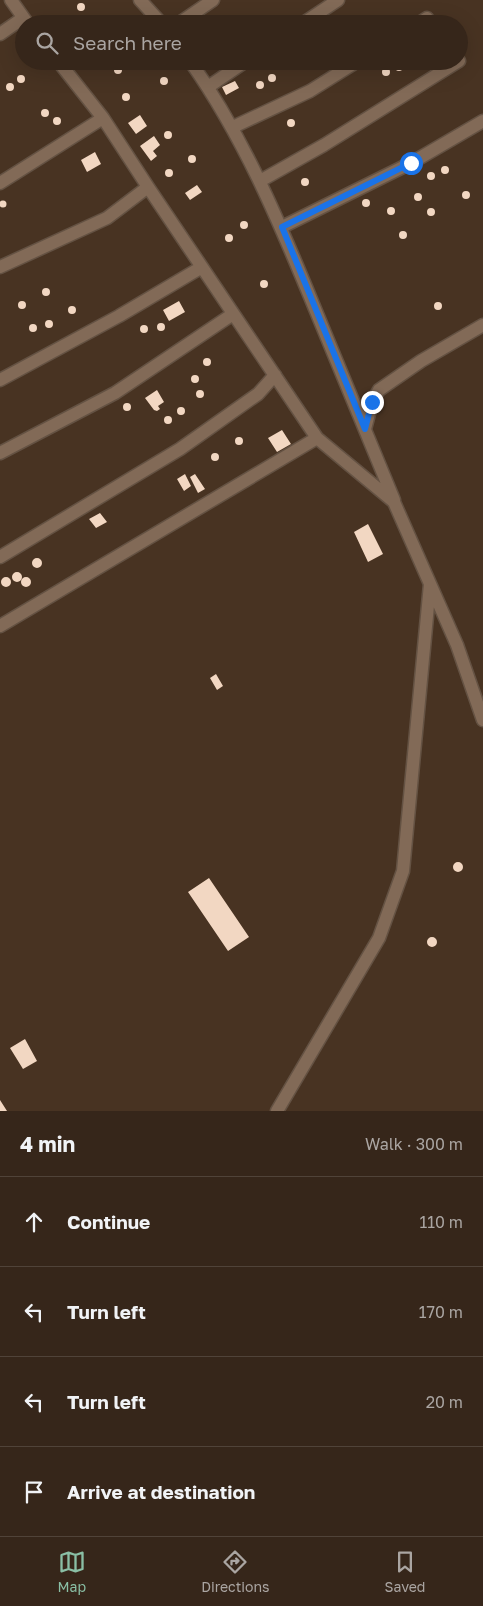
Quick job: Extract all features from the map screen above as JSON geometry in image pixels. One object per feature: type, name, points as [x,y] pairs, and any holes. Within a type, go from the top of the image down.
[{"type":"street","points":[[11,0],[22,15]]},
{"type":"street","points":[[140,0],[154,15]]},
{"type":"street","points":[[191,15],[213,0]]},
{"type":"street","points":[[316,15],[338,0]]},
{"type":"street","points":[[0,34],[15,26]]},
{"type":"street","points":[[65,70],[103,118],[317,438],[394,502]]},
{"type":"street","points":[[196,70],[233,127],[282,227],[394,502],[457,645],[483,720]]},
{"type":"street","points":[[208,87],[233,70]]},
{"type":"street","points":[[233,127],[310,91],[344,70]]},
{"type":"street","points":[[260,181],[324,145],[444,70]]},
{"type":"street","points":[[0,182],[103,118]]},
{"type":"street","points":[[282,227],[411,163],[483,121]]},
{"type":"street","points":[[0,267],[107,218],[148,187]]},
{"type":"street","points":[[0,380],[119,316],[202,267]]},
{"type":"street","points":[[0,453],[115,393],[233,314]]},
{"type":"street","points":[[365,429],[372,402],[378,390],[421,361],[483,325]]},
{"type":"street","points":[[0,557],[180,449],[258,394],[275,375]]},
{"type":"street","points":[[0,626],[317,438]]},
{"type":"street","points":[[277,1111],[379,938],[404,871],[430,583]]},
{"type":"building","points":[[81,3],[85,7],[81,11],[77,7]]},
{"type":"building","points":[[114,70],[122,70],[121,73],[115,73]]},
{"type":"building","points":[[383,70],[389,70],[389,75],[383,75]]},
{"type":"building","points":[[272,74],[276,78],[272,82],[268,78]]},
{"type":"building","points":[[21,75],[25,79],[21,83],[17,79]]},
{"type":"building","points":[[164,77],[168,81],[164,85],[160,81]]},
{"type":"building","points":[[235,81],[239,88],[226,95],[222,87]]},
{"type":"building","points":[[260,81],[264,85],[260,89],[256,85]]},
{"type":"building","points":[[10,83],[14,87],[10,91],[6,87]]},
{"type":"building","points":[[126,93],[130,97],[126,101],[122,97]]},
{"type":"building","points":[[45,109],[49,113],[45,117],[41,113]]},
{"type":"building","points":[[140,115],[147,126],[136,134],[128,123]]},
{"type":"building","points":[[57,117],[61,121],[57,125],[53,121]]},
{"type":"building","points":[[291,119],[295,123],[291,127],[287,123]]},
{"type":"building","points":[[168,131],[172,135],[168,139],[164,135]]},
{"type":"building","points":[[154,136],[160,145],[153,151],[157,156],[151,161],[140,146]]},
{"type":"building","points":[[95,152],[101,164],[87,172],[81,160]]},
{"type":"building","points":[[192,155],[196,159],[192,163],[188,159]]},
{"type":"building","points":[[445,166],[449,170],[445,174],[441,170]]},
{"type":"building","points":[[169,169],[173,173],[169,177],[165,173]]},
{"type":"building","points":[[431,172],[435,176],[431,180],[427,176]]},
{"type":"building","points":[[305,178],[309,182],[305,186],[301,182]]},
{"type":"building","points":[[197,185],[202,192],[190,200],[185,193]]},
{"type":"building","points":[[466,191],[470,195],[466,199],[462,195]]},
{"type":"building","points":[[418,193],[422,197],[418,201],[414,197]]},
{"type":"building","points":[[366,199],[370,203],[366,207],[362,203]]},
{"type":"building","points":[[3,200],[7,204],[3,208],[-1,204]]},
{"type":"building","points":[[391,207],[395,211],[391,215],[387,211]]},
{"type":"building","points":[[431,208],[435,212],[431,216],[427,212]]},
{"type":"building","points":[[244,221],[248,225],[244,229],[240,225]]},
{"type":"building","points":[[403,231],[407,235],[403,239],[399,235]]},
{"type":"building","points":[[229,234],[233,238],[229,242],[225,238]]},
{"type":"building","points":[[264,280],[268,284],[264,288],[260,284]]},
{"type":"building","points":[[46,288],[50,292],[46,296],[42,292]]},
{"type":"building","points":[[22,301],[26,305],[22,309],[18,305]]},
{"type":"building","points":[[179,301],[185,312],[169,321],[163,310]]},
{"type":"building","points":[[438,302],[442,306],[438,310],[434,306]]},
{"type":"building","points":[[72,306],[76,310],[72,314],[68,310]]},
{"type":"building","points":[[49,320],[53,324],[49,328],[45,324]]},
{"type":"building","points":[[161,323],[165,327],[161,331],[157,327]]},
{"type":"building","points":[[33,324],[37,328],[33,332],[29,328]]},
{"type":"building","points":[[144,325],[148,329],[144,333],[140,329]]},
{"type":"building","points":[[207,358],[211,362],[207,366],[203,362]]},
{"type":"building","points":[[195,375],[199,379],[195,383],[191,379]]},
{"type":"building","points":[[157,390],[164,402],[158,406],[160,409],[157,411],[154,410],[145,398]]},
{"type":"building","points":[[200,390],[204,394],[200,398],[196,394]]},
{"type":"building","points":[[127,403],[131,407],[127,411],[123,407]]},
{"type":"building","points":[[181,407],[185,411],[181,415],[177,411]]},
{"type":"building","points":[[168,416],[172,420],[168,424],[164,420]]},
{"type":"building","points":[[282,430],[291,444],[277,452],[268,438]]},
{"type":"building","points":[[239,437],[243,441],[239,445],[235,441]]},
{"type":"building","points":[[215,453],[219,457],[215,461],[211,457]]},
{"type":"building","points":[[185,474],[191,486],[184,491],[177,479]]},
{"type":"building","points":[[195,474],[205,489],[198,493],[190,477]]},
{"type":"building","points":[[100,513],[107,522],[96,528],[89,519]]},
{"type":"building","points":[[368,524],[383,554],[368,562],[354,532]]},
{"type":"building","points":[[35,558],[39,558],[42,563],[41,567],[35,568],[32,565],[32,561]]},
{"type":"building","points":[[15,572],[19,572],[22,577],[21,581],[15,582],[12,579],[12,575]]},
{"type":"building","points":[[4,577],[8,577],[11,582],[10,586],[4,587],[1,584],[1,580]]},
{"type":"building","points":[[24,577],[28,577],[31,582],[30,586],[24,587],[21,584],[21,580]]},
{"type":"building","points":[[216,674],[223,686],[217,690],[210,678]]},
{"type":"building","points":[[456,862],[460,862],[463,867],[462,871],[456,872],[453,869],[453,865]]},
{"type":"building","points":[[209,878],[249,937],[228,951],[188,892]]},
{"type":"building","points":[[430,937],[434,937],[437,942],[436,946],[430,947],[427,944],[427,940]]},
{"type":"building","points":[[25,1039],[37,1061],[23,1069],[10,1048]]},
{"type":"building","points":[[0,1100],[7,1111],[0,1111]]},
{"type":"route","points":[[372,402],[365,429],[282,227],[411,163]]}]
